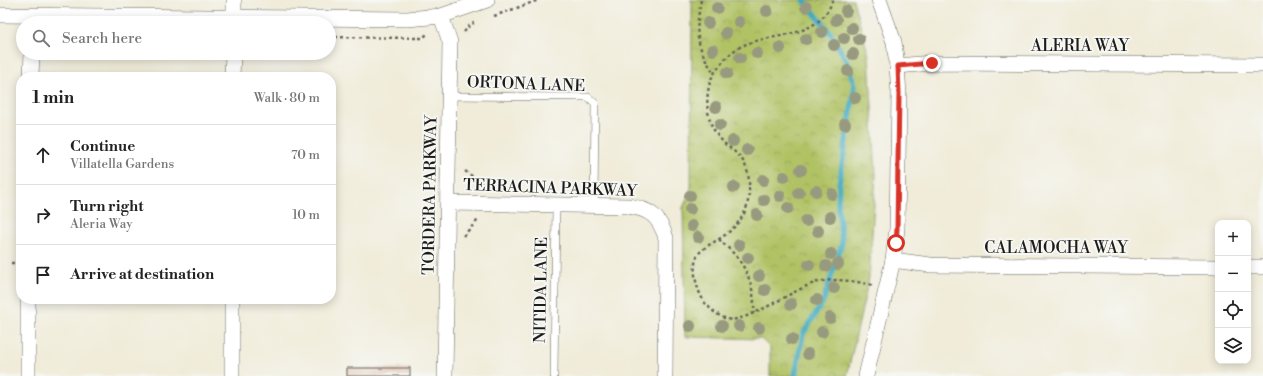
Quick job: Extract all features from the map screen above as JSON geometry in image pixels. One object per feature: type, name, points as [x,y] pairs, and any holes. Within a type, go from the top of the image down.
[{"type":"street","points":[[234,0],[234,16]]},
{"type":"street","points":[[336,19],[407,19],[440,16],[487,0]]},
{"type":"street","points":[[866,376],[893,260],[897,229],[898,66],[894,42],[879,0]]},
{"type":"street","points":[[0,15],[16,17]]},
{"type":"street","name":"TORDERA PARKWAY","points":[[440,16],[450,42],[445,376]]},
{"type":"street","points":[[31,72],[32,60]]},
{"type":"street","points":[[232,72],[233,60]]},
{"type":"street","name":"ALERIA WAY","points":[[898,66],[932,63],[1263,65]]},
{"type":"street","name":"TERRACINA PARKWAY","points":[[448,203],[628,206],[639,207],[648,211],[656,218],[662,227],[666,238],[665,376]]},
{"type":"street","name":"CALAMOCHA WAY","points":[[893,260],[930,265],[1215,267]]},
{"type":"street","points":[[1251,267],[1263,267]]},
{"type":"street","points":[[28,304],[28,376]]},
{"type":"street","points":[[232,304],[232,376]]},
{"type":"lane","name":"ORTONA LANE","points":[[450,96],[588,97],[594,103],[594,205]]},
{"type":"lane","name":"NITIDA LANE","points":[[554,376],[556,205]]},
{"type":"path","points":[[494,16],[539,0]]},
{"type":"path","points":[[701,0],[697,20],[699,44],[704,57],[714,73]]},
{"type":"path","points":[[833,0],[825,14],[816,23],[806,29],[786,36],[758,41],[742,46],[731,54],[714,73],[709,87],[707,110],[714,130],[744,161],[749,178],[748,198],[744,216],[724,236],[699,253],[694,269],[700,296],[713,311],[729,320],[754,313],[801,288],[817,282],[839,280],[874,286],[876,279]]},
{"type":"path","points":[[464,32],[472,24],[479,22]]},
{"type":"path","points":[[461,238],[483,214],[484,204],[484,185],[465,171],[465,164]]},
{"type":"path","points":[[719,239],[739,260],[748,276],[754,294],[754,313]]},
{"type":"path","points":[[11,263],[16,263]]},
{"type":"green space","points":[[690,0],[853,0],[869,56],[876,175],[869,278],[847,376],[770,376],[770,348],[761,339],[685,337],[683,208],[691,188],[692,1]]},
{"type":"building","points":[[347,368],[410,368],[410,376],[347,376]]},
{"type":"waterway","points":[[795,376],[803,334],[823,302],[842,243],[838,206],[839,184],[855,86],[846,60],[831,34],[804,0]]},
{"type":"route","points":[[896,243],[899,94],[898,66],[932,63]]}]
